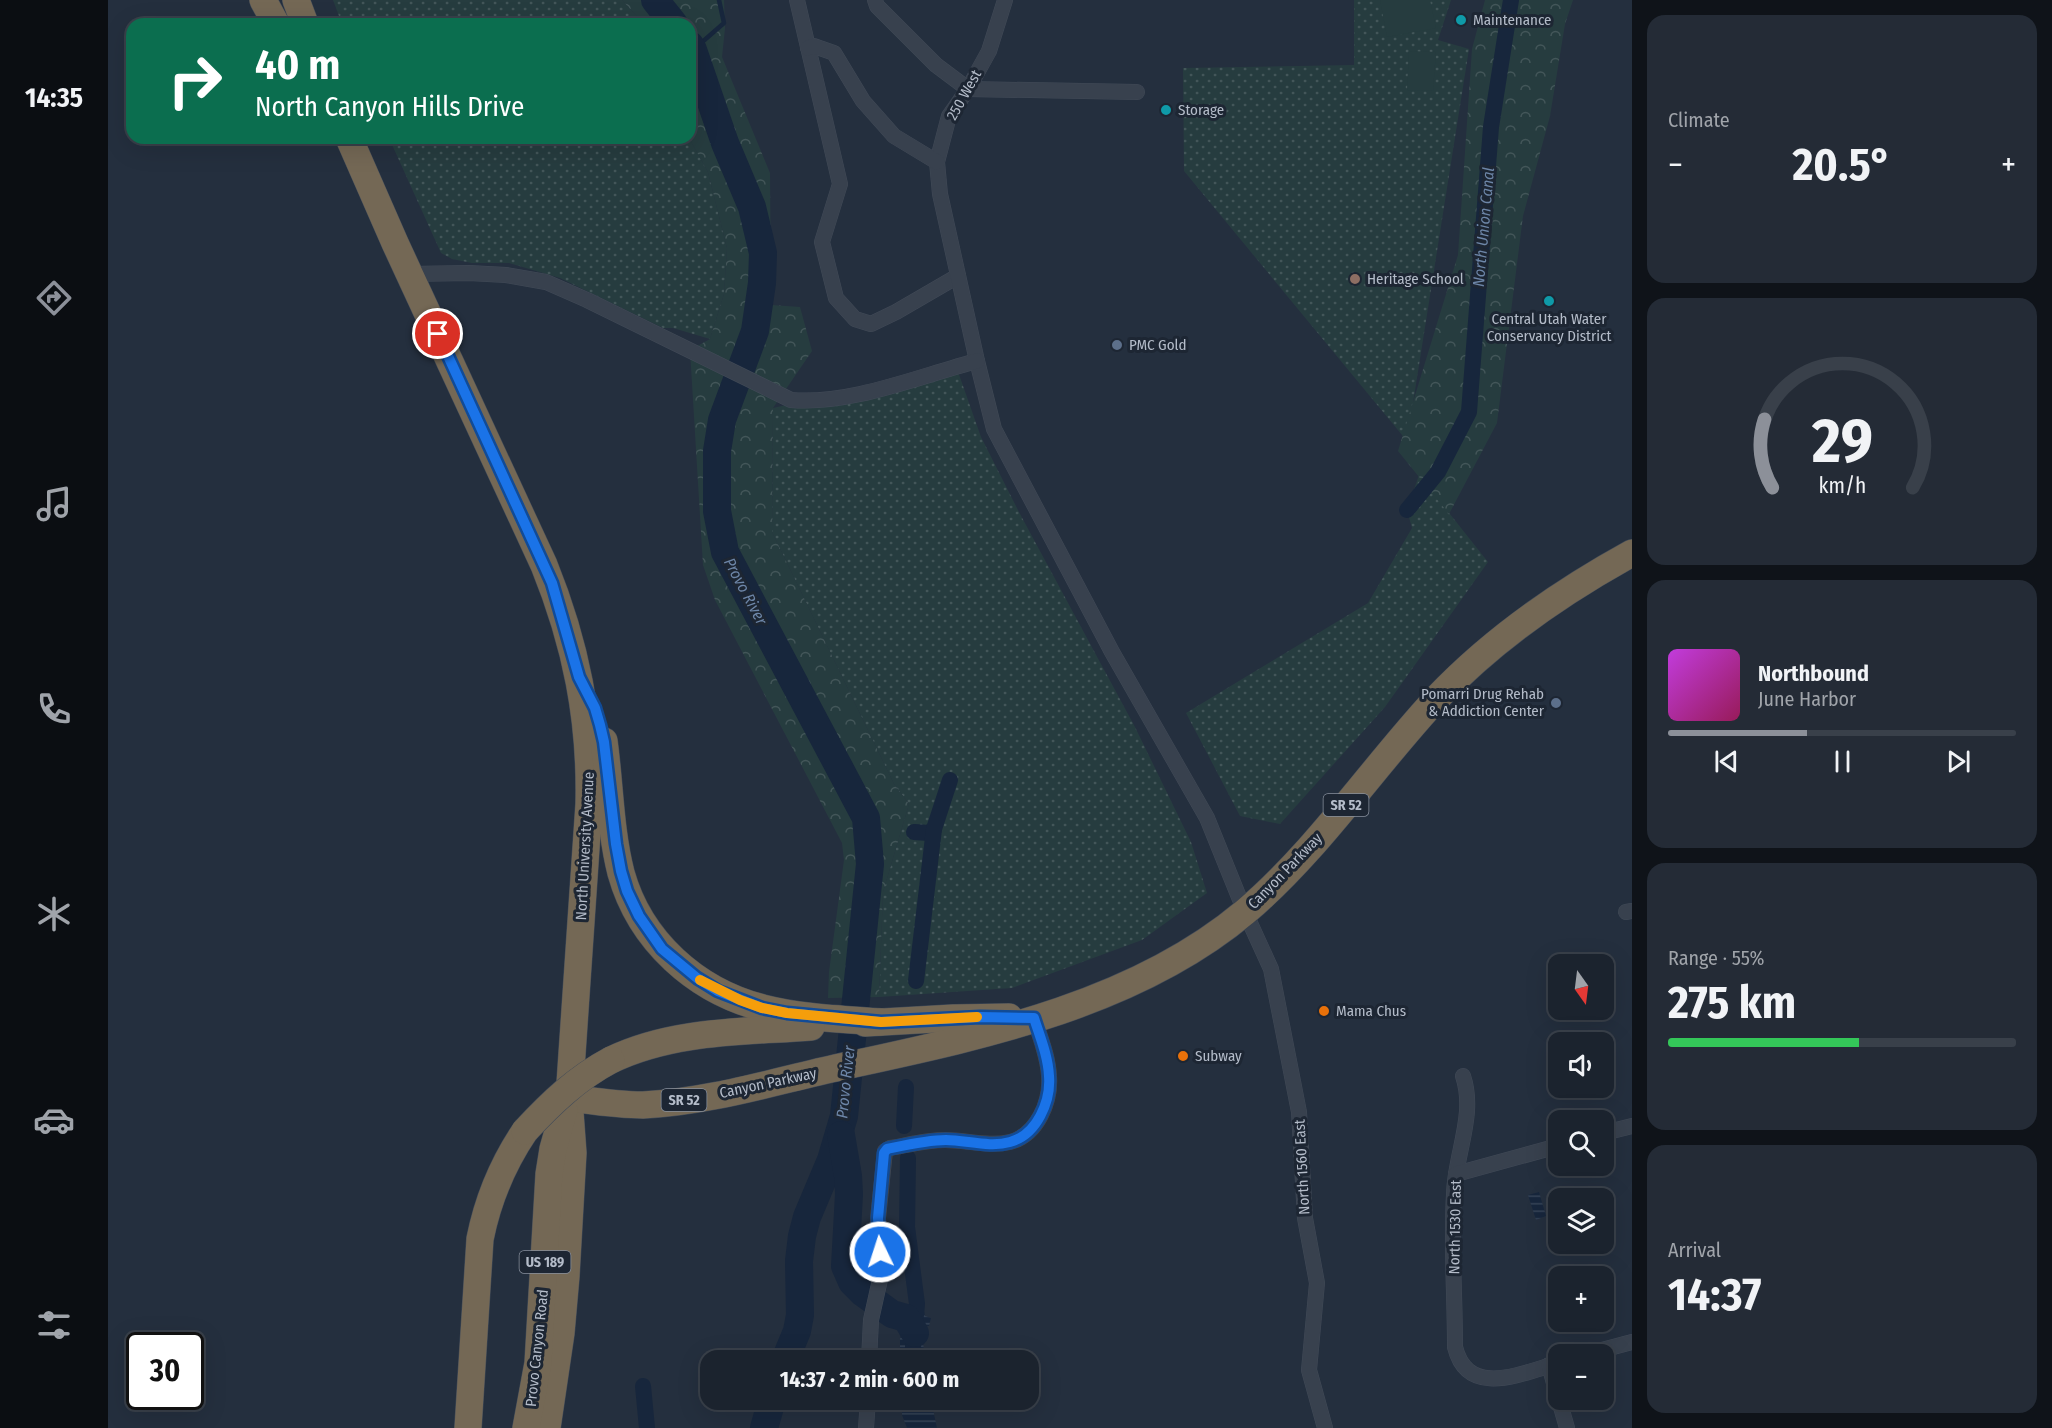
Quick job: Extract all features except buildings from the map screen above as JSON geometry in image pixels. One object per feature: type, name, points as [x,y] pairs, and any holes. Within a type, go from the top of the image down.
[{"type":"highway","points":[[263,0],[273,18]]},
{"type":"highway","points":[[296,0],[303,18]]},
{"type":"highway","name":"North University Avenue","points":[[350,145],[544,565],[558,601],[579,677],[585,709],[589,793],[568,1098]]},
{"type":"highway","name":"Canyon Parkway","points":[[568,1098],[613,1104],[642,1105],[670,1102],[887,1057],[1034,1018],[1114,990],[1158,970],[1245,912],[1311,847],[1421,717],[1461,674],[1533,615],[1600,570],[1632,553]]},
{"type":"highway","points":[[579,677],[595,708],[604,742],[621,871],[635,909],[650,934],[677,962],[718,991],[762,1008],[812,1022]]},
{"type":"highway","name":"Canyon Parkway","points":[[812,1022],[881,1022],[962,1017],[1034,1018]]},
{"type":"highway","points":[[468,1428],[480,1239],[485,1214],[500,1172],[525,1131],[556,1098],[574,1083],[610,1060],[641,1046],[666,1040],[812,1022]]},
{"type":"highway","name":"Provo Canyon Road","points":[[526,1428],[538,1363],[549,1174],[553,1149],[568,1098]]},
{"type":"highway","name":"Provo Canyon Road","points":[[547,1428],[561,1333],[566,1276],[573,1153],[568,1098]]},
{"type":"street","points":[[797,0],[840,184],[822,242],[836,298],[855,319],[872,324],[958,276]]},
{"type":"street","points":[[875,0],[877,6],[936,65],[968,89],[1137,93]]},
{"type":"street","name":"250 West","points":[[976,361],[940,194],[937,162],[949,116],[968,89],[989,51],[1005,0]]},
{"type":"street","points":[[808,48],[814,46],[834,53],[863,101],[894,136],[937,162]]},
{"type":"street","points":[[410,274],[506,275],[546,282],[588,300],[791,400],[805,401],[864,394],[976,361]]},
{"type":"street","name":"North 1560 East","points":[[976,361],[994,429],[1112,652],[1207,818],[1271,969],[1299,1112],[1305,1218],[1317,1282],[1309,1370],[1325,1428]]},
{"type":"street","points":[[869,1350],[871,1320],[881,1268],[878,1218],[885,1151],[936,1141],[999,1144],[1011,1142],[1031,1129],[1042,1113],[1049,1079],[1045,1052],[1034,1018]]},
{"type":"street","name":"North 1530 East","points":[[1463,1076],[1468,1091],[1468,1107],[1454,1194],[1455,1347],[1461,1363],[1472,1374],[1490,1379],[1548,1365]]},
{"type":"street","points":[[1614,1130],[1632,1126]]},
{"type":"street","points":[[1456,1174],[1548,1149]]},
{"type":"street","points":[[1614,1347],[1632,1342]]},
{"type":"street","points":[[866,1428],[867,1410]]},
{"type":"street","points":[[1562,1410],[1567,1428]]},
{"type":"green space","points":[[333,0],[622,0],[638,18],[340,18]]},
{"type":"green space","points":[[622,0],[724,0],[725,28],[722,57],[770,173],[771,305],[800,307],[812,351],[773,408],[772,532],[894,784],[909,804],[883,892],[879,997],[828,998],[829,972],[844,860],[842,843],[715,600],[703,565],[690,350],[710,339],[724,294],[727,248],[708,172],[692,144],[696,144],[696,18],[638,18]]},
{"type":"green space","name":"Heritage School","points":[[1354,0],[1451,0],[1438,40],[1469,49],[1407,441],[1184,171],[1183,68],[1354,65]]},
{"type":"green space","points":[[1380,0],[1430,0],[1436,28],[1387,37]]},
{"type":"green space","points":[[1485,0],[1573,0],[1565,24],[1550,116],[1523,216],[1497,423],[1449,514],[1398,451],[1458,255],[1472,49]]},
{"type":"green space","points":[[1409,51],[1436,52],[1433,91],[1407,90]]},
{"type":"green space","points":[[392,144],[692,144],[708,172],[727,248],[724,294],[710,339],[673,328],[663,328],[560,278],[509,263],[472,263],[452,259],[441,253]]},
{"type":"green space","points":[[956,366],[981,437],[1135,727],[1191,842],[1207,893],[1142,940],[1012,988],[879,997],[883,892],[909,804],[894,784],[772,532],[773,408]]},
{"type":"green space","points":[[1419,475],[1488,562],[1385,707],[1280,824],[1240,816],[1186,713],[1368,603],[1412,528],[1407,510]]},
{"type":"water","points":[[1539,1192],[1546,1216],[1536,1220],[1528,1195]]},
{"type":"water","points":[[921,1296],[925,1316],[931,1318],[923,1334],[924,1350],[900,1350],[900,1339],[913,1298]]},
{"type":"water","points":[[902,1410],[933,1410],[937,1428],[907,1428]]},
{"type":"waterway","name":"Provo River","points":[[655,0],[669,18]]},
{"type":"waterway","points":[[696,47],[724,23],[719,0]]},
{"type":"waterway","name":"North Union Canal","points":[[1407,510],[1438,472],[1469,412],[1491,127],[1511,0]]},
{"type":"waterway","name":"Provo River","points":[[696,59],[725,143],[752,207],[763,253],[762,283],[755,331],[722,420],[717,451],[717,511],[725,552],[866,818],[870,864],[844,1116],[831,1160],[807,1217],[802,1236],[799,1261],[800,1315],[797,1331],[789,1350]]},
{"type":"waterway","points":[[916,981],[934,829],[950,780]]},
{"type":"waterway","points":[[914,832],[929,833],[934,829]]},
{"type":"waterway","points":[[904,1126],[906,1087]]},
{"type":"waterway","name":"Provo River","points":[[841,1135],[849,1194],[845,1266],[852,1282],[863,1293],[892,1314],[906,1318],[915,1333]]},
{"type":"waterway","points":[[908,1158],[907,1227],[917,1304],[913,1350]]},
{"type":"waterway","points":[[643,1386],[647,1428]]},
{"type":"waterway","name":"Provo River","points":[[764,1428],[769,1410]]},
{"type":"slow traffic","points":[[700,980],[740,1000],[762,1008],[787,1013],[881,1022],[977,1017]]},
{"type":"place","name":"Maintenance","points":[[1461,20]]},
{"type":"place","name":"Storage","points":[[1166,110]]},
{"type":"place","name":"Heritage School","points":[[1355,279]]},
{"type":"place","name":"Central Utah Water Conservancy District","points":[[1549,301]]},
{"type":"place","name":"PMC Gold","points":[[1117,345]]},
{"type":"place","name":"Pomarri Drug Rehab & Addiction Center","points":[[1556,703]]},
{"type":"place","name":"Mama Chus","points":[[1324,1011]]},
{"type":"place","name":"Subway","points":[[1183,1056]]},
{"type":"route","points":[[438,334],[552,583],[579,677],[595,708],[600,725],[616,844],[627,891],[639,916],[662,949],[697,978],[718,991],[762,1008],[787,1013],[881,1022],[980,1017],[1034,1018],[1049,1071],[1046,1100],[1038,1122],[1024,1136],[1011,1142],[999,1144],[946,1140],[887,1149],[884,1153],[878,1218],[880,1252]]}]
